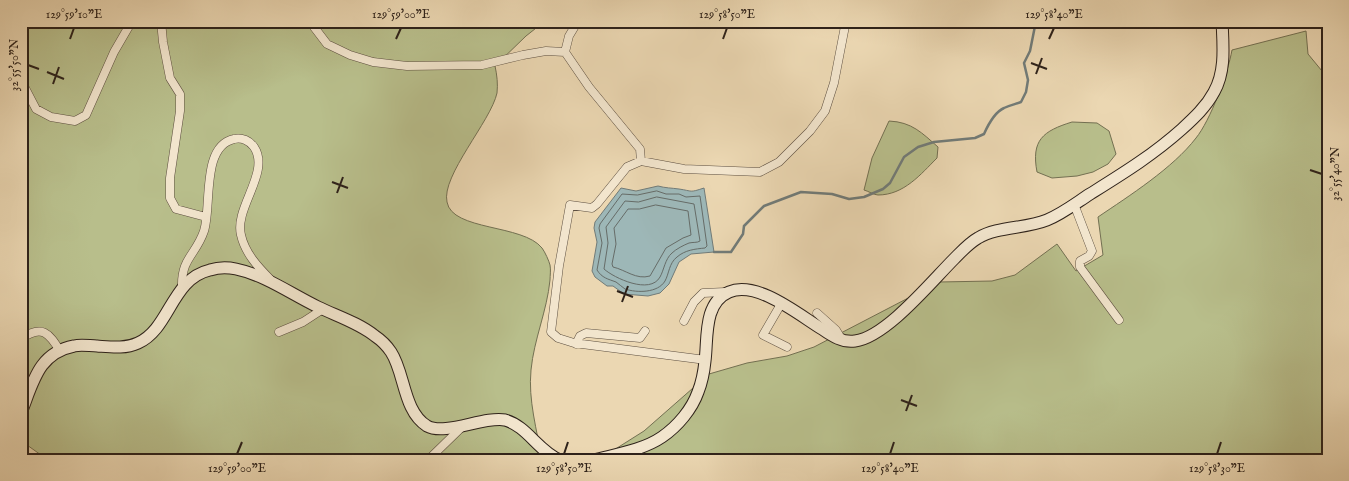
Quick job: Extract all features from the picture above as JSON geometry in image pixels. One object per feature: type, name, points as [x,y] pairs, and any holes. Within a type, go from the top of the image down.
[{"type":"street","points":[[21,59],[24,86],[36,109],[51,116],[75,120],[86,115],[114,52],[132,21]]},
{"type":"street","points":[[161,21],[170,78],[180,94],[180,111],[170,178],[170,198],[176,209],[206,218]]},
{"type":"street","points":[[312,21],[314,28],[327,44],[350,56],[373,62],[406,66],[482,65],[523,54],[546,51],[566,52]]},
{"type":"street","points":[[578,21],[569,36],[566,52],[589,87],[640,149],[642,161]]},
{"type":"street","points":[[706,360],[576,344],[558,338],[551,332],[570,205],[592,208],[598,204],[627,167],[642,161],[684,169],[760,172],[779,162],[810,131],[824,111],[834,83],[846,21]]},
{"type":"street","points":[[684,321],[694,302],[703,293],[752,290],[770,297],[838,339],[851,342],[866,340],[881,331],[977,239],[989,233],[1033,225],[1050,219],[1132,168],[1163,146],[1204,107],[1215,91],[1223,59],[1222,21]]},
{"type":"street","points":[[182,287],[184,265],[204,231],[211,163],[219,148],[233,139],[242,138],[249,142],[257,153],[257,174],[243,210],[240,234],[248,255],[275,284]]},
{"type":"street","points":[[1074,204],[1092,251],[1089,256],[1080,261],[1080,267],[1119,320]]},
{"type":"street","points":[[21,412],[30,387],[46,359],[75,345],[123,348],[145,340],[154,331],[182,287],[196,276],[208,270],[223,267],[253,274],[374,335],[391,351],[407,397],[416,415],[427,426],[433,428],[491,420],[505,420],[518,426],[544,449],[560,460]]},
{"type":"street","points":[[594,460],[647,445],[662,437],[678,424],[698,394],[706,360],[708,325],[712,311],[727,292]]},
{"type":"street","points":[[781,304],[763,335],[787,347]]},
{"type":"street","points":[[279,332],[303,322],[323,309]]},
{"type":"street","points":[[817,313],[836,330],[842,340]]},
{"type":"street","points":[[21,339],[36,331],[43,332],[50,336],[60,351]]},
{"type":"street","points":[[576,344],[580,336],[586,333],[640,338],[646,331]]},
{"type":"street","points":[[428,460],[464,425]]},
{"type":"green space","points":[[21,21],[545,21],[526,36],[495,66],[497,93],[493,105],[459,163],[447,191],[447,202],[452,211],[461,218],[533,240],[542,248],[549,261],[550,280],[535,347],[530,381],[542,460],[48,460],[27,445],[21,429]]},
{"type":"green space","points":[[1306,31],[1308,54],[1322,71],[1328,74],[1328,460],[598,460],[644,431],[709,374],[747,363],[787,356],[814,347],[939,282],[992,281],[1015,275],[1057,244],[1076,271],[1103,255],[1098,217],[1163,171],[1196,138],[1218,96],[1232,50]]},
{"type":"green space","points":[[889,121],[910,126],[922,133],[938,147],[937,158],[904,188],[887,194],[876,195],[864,190],[872,158]]},
{"type":"green space","points":[[1072,122],[1097,123],[1109,131],[1116,154],[1108,164],[1093,172],[1077,176],[1052,178],[1037,172],[1036,152],[1041,138],[1053,129]]},
{"type":"water","points":[[658,186],[691,191],[704,188],[714,252],[691,254],[679,262],[669,284],[660,293],[648,296],[624,294],[613,286],[607,286],[595,277],[592,271],[597,242],[594,228],[595,222],[621,188],[636,191]]},
{"type":"waterway","points":[[714,252],[731,252],[743,234],[744,226],[764,206],[801,192],[832,194],[849,199],[864,197],[883,189],[890,183],[904,157],[918,147],[934,142],[975,138],[984,134],[998,112],[1021,102],[1026,92],[1028,80],[1024,63],[1030,51],[1036,21]]}]
